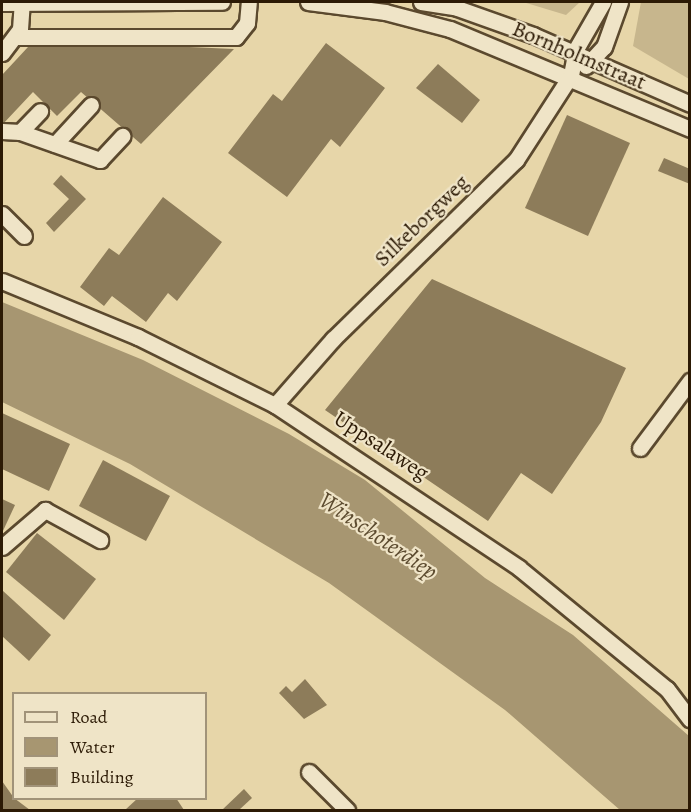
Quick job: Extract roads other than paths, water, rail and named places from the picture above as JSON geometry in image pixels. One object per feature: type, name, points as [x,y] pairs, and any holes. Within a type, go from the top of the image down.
[{"type":"street","points":[[2,3],[222,2]]},
{"type":"street","points":[[15,37],[236,37],[247,23],[249,2]]},
{"type":"street","name":"Bornholmstraat","points":[[308,2],[415,18],[571,75],[690,129]]},
{"type":"street","name":"Bornholmstraat","points":[[421,2],[457,8],[595,61],[690,104]]},
{"type":"street","points":[[574,53],[603,2]]},
{"type":"street","points":[[571,75],[595,61],[620,2]]},
{"type":"street","points":[[3,50],[15,37],[22,3]]},
{"type":"street","name":"Silkeborgweg","points":[[275,405],[341,331],[493,185],[516,159],[571,75],[574,53]]},
{"type":"street","points":[[55,144],[91,105]]},
{"type":"street","points":[[20,132],[40,111]]},
{"type":"street","points":[[2,131],[20,132],[100,160],[122,136]]},
{"type":"street","points":[[2,214],[24,236]]},
{"type":"street","name":"Uppsalaweg","points":[[2,281],[138,337],[275,405],[519,568],[667,689],[690,719]]},
{"type":"street","points":[[640,448],[690,381]]},
{"type":"street","points":[[2,547],[45,510],[100,540]]},
{"type":"street","points":[[309,772],[348,810]]},
{"type":"water","name":"Winschoterdiep","points":[[2,302],[143,360],[289,434],[365,480],[485,578],[573,635],[689,736],[689,810],[620,810],[505,710],[329,583],[130,464],[2,402]]}]
